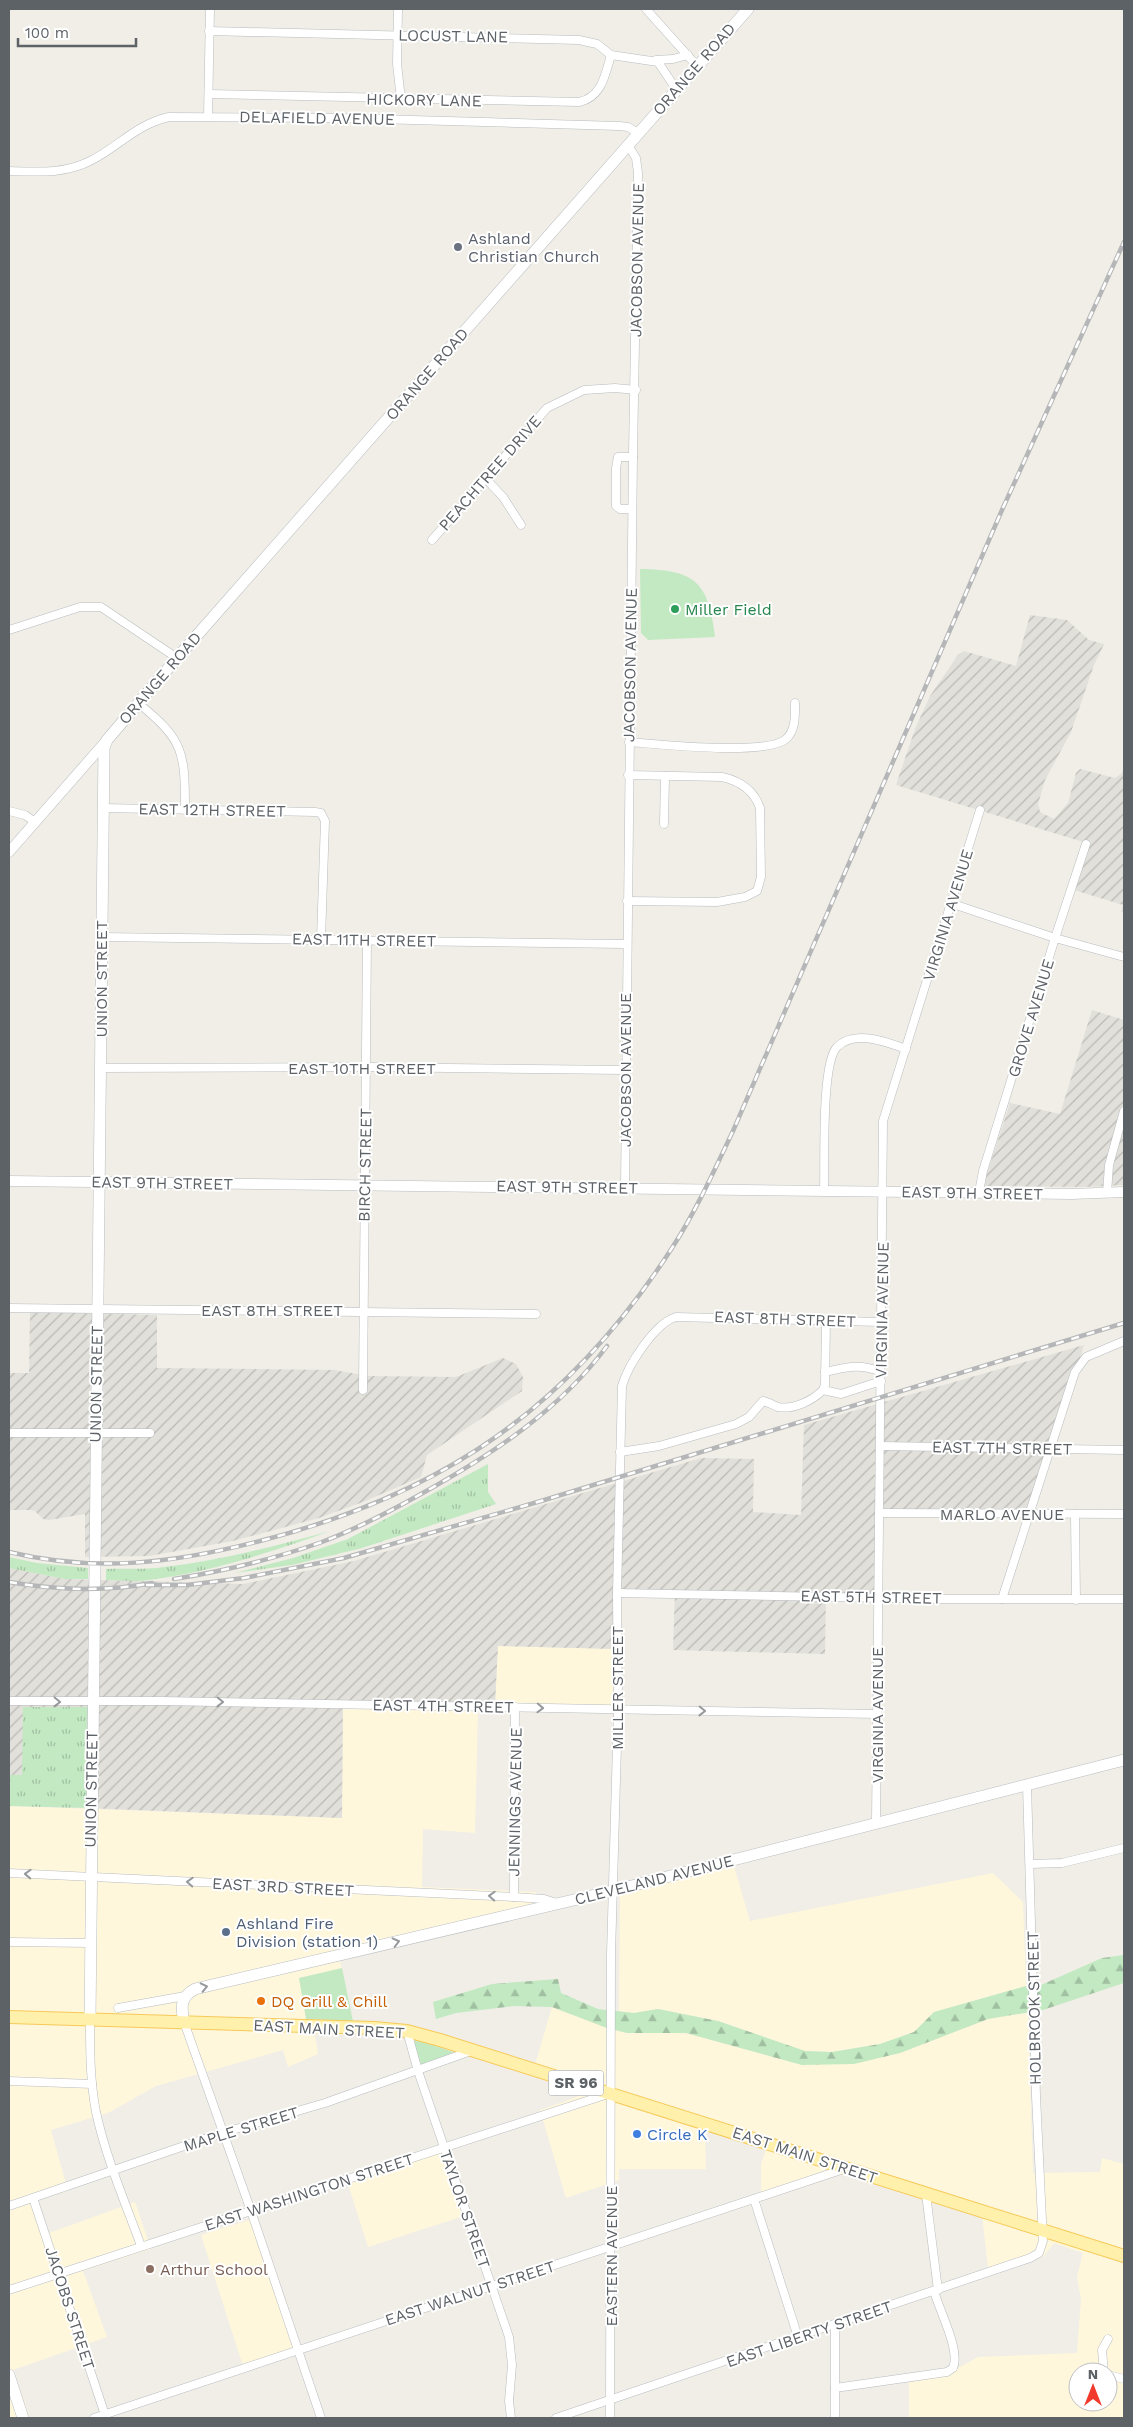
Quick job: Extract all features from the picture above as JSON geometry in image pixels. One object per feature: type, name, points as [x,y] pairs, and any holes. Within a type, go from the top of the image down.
[{"type":"main road","name":"ORANGE ROAD","points":[[106,744],[177,658],[748,9]]},
{"type":"main road","name":"UNION STREET","points":[[90,2020],[101,937],[106,744]]},
{"type":"main road","name":"CLEVELAND AVENUE","points":[[184,1996],[195,1989],[612,1891],[1124,1760]]},
{"type":"main road","points":[[184,1996],[182,2003],[184,2022]]},
{"type":"main road","name":"EAST MAIN STREET","points":[[9,2017],[374,2028],[407,2031],[1124,2256]]},
{"type":"main road","points":[[9,2375],[23,2418]]},
{"type":"street","points":[[208,117],[210,9]]},
{"type":"street","points":[[398,9],[397,34],[401,99]]},
{"type":"street","points":[[646,9],[697,66]]},
{"type":"street","name":"LOCUST LANE","points":[[210,31],[397,34],[579,40],[597,44],[611,55],[652,60],[668,60],[688,55]]},
{"type":"street","name":"HICKORY LANE","points":[[209,94],[565,102],[585,100],[600,86],[611,55]]},
{"type":"street","points":[[652,60],[661,64],[676,89]]},
{"type":"street","name":"DELAFIELD AVENUE","points":[[9,171],[59,171],[75,167],[92,160],[128,134],[155,120],[169,117],[341,118],[619,126],[628,127],[638,133]]},
{"type":"street","name":"JACOBSON AVENUE","points":[[625,1188],[632,457],[636,390],[638,173],[636,158],[628,145]]},
{"type":"street","name":"PEACHTREE DRIVE","points":[[432,540],[486,480],[538,416],[552,405],[584,390],[615,388],[636,390]]},
{"type":"street","points":[[632,457],[618,457],[616,468],[616,506],[620,509],[632,509]]},
{"type":"street","points":[[486,480],[503,497],[521,525]]},
{"type":"street","points":[[9,630],[80,607],[101,607],[177,658]]},
{"type":"street","points":[[138,703],[167,728],[180,748],[184,764],[185,810]]},
{"type":"street","points":[[629,742],[724,748],[773,745],[785,740],[792,730],[795,703]]},
{"type":"street","name":"ORANGE ROAD","points":[[9,852],[106,744]]},
{"type":"street","points":[[627,901],[717,902],[745,897],[757,891],[760,885],[762,818],[757,799],[749,788],[734,780],[722,777],[628,775]]},
{"type":"street","points":[[664,776],[664,824]]},
{"type":"street","name":"EAST 12TH STREET","points":[[103,808],[315,812],[322,814],[325,820],[321,939]]},
{"type":"street","name":"VIRGINIA AVENUE","points":[[876,1824],[884,1122],[980,810]]},
{"type":"street","points":[[9,811],[25,815],[35,822]]},
{"type":"street","name":"GROVE AVENUE","points":[[979,1192],[983,1171],[1086,844]]},
{"type":"street","points":[[950,904],[1055,938],[1124,957]]},
{"type":"street","name":"EAST 11TH STREET","points":[[101,937],[626,944]]},
{"type":"street","name":"BIRCH STREET","points":[[363,1390],[367,940]]},
{"type":"street","points":[[824,1191],[827,1086],[834,1052],[844,1042],[869,1039],[885,1041],[906,1049]]},
{"type":"street","name":"EAST 10TH STREET","points":[[100,1068],[366,1067],[625,1070]]},
{"type":"street","points":[[1107,1193],[1109,1165],[1124,1111]]},
{"type":"street","name":"EAST 9TH STREET","points":[[9,1182],[824,1191],[1124,1192]]},
{"type":"street","name":"EAST 8TH STREET","points":[[9,1308],[536,1314]]},
{"type":"street","name":"MILLER STREET","points":[[610,2094],[622,1386],[631,1365],[665,1322],[676,1317],[689,1317]]},
{"type":"street","name":"EAST 8TH STREET","points":[[689,1317],[881,1322]]},
{"type":"street","points":[[620,1452],[659,1446],[736,1424],[749,1417],[763,1402],[781,1407],[792,1407],[802,1404],[823,1390],[826,1321]]},
{"type":"street","points":[[1002,1599],[1075,1372],[1086,1357],[1124,1342]]},
{"type":"street","points":[[825,1372],[856,1366],[869,1367],[881,1372]]},
{"type":"street","points":[[823,1390],[838,1395],[881,1381]]},
{"type":"street","points":[[9,1433],[150,1433]]},
{"type":"street","name":"EAST 7TH STREET","points":[[880,1446],[1124,1450]]},
{"type":"street","name":"MARLO AVENUE","points":[[879,1513],[1124,1514]]},
{"type":"street","points":[[1075,1514],[1076,1600]]},
{"type":"street","name":"EAST 5TH STREET","points":[[617,1593],[1076,1600],[1124,1599]]},
{"type":"street","name":"EAST 4TH STREET","points":[[9,1701],[161,1701],[878,1714]]},
{"type":"street","name":"JENNINGS AVENUE","points":[[514,1897],[516,1707]]},
{"type":"street","name":"HOLBROOK STREET","points":[[1028,1785],[1036,2096],[1043,2231]]},
{"type":"street","points":[[1030,1864],[1062,1863],[1124,1848]]},
{"type":"street","name":"EAST 3RD STREET","points":[[9,1873],[514,1897],[544,1899],[558,1903]]},
{"type":"street","points":[[9,1942],[90,1943]]},
{"type":"street","name":"CLEVELAND AVENUE","points":[[118,2008],[184,1996]]},
{"type":"street","points":[[90,2020],[92,2084],[96,2112],[141,2246]]},
{"type":"street","points":[[184,2022],[251,2211],[321,2418]]},
{"type":"street","name":"TAYLOR STREET","points":[[407,2031],[418,2071],[492,2286],[511,2349],[512,2374],[509,2401],[511,2418]]},
{"type":"street","name":"MAPLE STREET","points":[[9,2206],[222,2133],[324,2103],[473,2051]]},
{"type":"street","points":[[9,2082],[92,2084]]},
{"type":"street","name":"EAST WASHINGTON STREET","points":[[9,2290],[610,2094]]},
{"type":"street","name":"EASTERN AVENUE","points":[[610,2094],[612,2246],[610,2418]]},
{"type":"street","name":"EAST WALNUT STREET","points":[[94,2418],[105,2416],[846,2168]]},
{"type":"street","points":[[836,2388],[947,2372],[953,2368],[955,2360],[936,2291],[926,2194]]},
{"type":"street","name":"JACOBS STREET","points":[[33,2198],[105,2416]]},
{"type":"street","points":[[754,2199],[798,2337]]},
{"type":"street","name":"EAST LIBERTY STREET","points":[[556,2418],[1035,2256],[1042,2248],[1043,2231]]},
{"type":"street","points":[[835,2324],[835,2418]]},
{"type":"street","points":[[1103,2362],[1102,2350],[1108,2339]]},
{"type":"shaded area","points":[[1030,615],[1067,620],[1089,640],[1104,644],[1094,665],[1071,732],[1045,780],[1038,804],[1040,812],[1054,819],[1068,803],[1076,773],[1080,769],[1115,778],[1122,773],[1124,764],[1124,913],[1121,912],[1123,905],[1074,890],[1090,844],[896,785],[915,729],[930,696],[958,655],[964,651],[1016,666]]},
{"type":"shaded area","points":[[1092,1010],[1124,1020],[1124,1185],[1083,1187],[983,1186],[1010,1103],[1060,1114]]},
{"type":"shaded area","points":[[30,1312],[157,1315],[157,1368],[334,1370],[368,1376],[456,1377],[503,1358],[516,1364],[523,1377],[522,1391],[427,1455],[421,1477],[363,1502],[319,1518],[233,1541],[149,1556],[85,1557],[85,1514],[49,1520],[43,1519],[35,1511],[31,1510],[9,1510],[9,1373],[29,1373]]},
{"type":"shaded area","points":[[1084,1345],[1032,1513],[877,1514],[877,1593],[826,1594],[825,1654],[673,1650],[675,1591],[617,1590],[615,1649],[498,1646],[495,1704],[343,1702],[342,1818],[86,1808],[88,1708],[22,1775],[9,1775],[9,1568],[65,1579],[243,1584],[354,1561],[701,1458],[754,1459],[753,1512],[801,1515],[804,1425]]},
{"type":"shaded area","points":[[498,1646],[615,1649],[614,1713],[478,1710],[475,1833],[423,1829],[422,1887],[536,1892],[536,1913],[340,1961],[356,2035],[315,2034],[318,2054],[288,2067],[283,2050],[156,2086],[108,2113],[51,2130],[68,2191],[38,2200],[49,2233],[135,2202],[151,2249],[83,2271],[107,2337],[13,2370],[30,2418],[9,2418],[9,1806],[342,1818],[343,1702],[495,1704]]},
{"type":"shaded area","points":[[734,1866],[750,1921],[993,1873],[1023,1902],[1026,1986],[935,2012],[914,2032],[880,2044],[832,2052],[805,2051],[718,2021],[658,2009],[634,2013],[619,2011],[620,1894]]},
{"type":"shaded area","points":[[552,2007],[607,2028],[627,2033],[686,2033],[803,2065],[900,2053],[988,2019],[1028,2012],[1033,2173],[1100,2172],[1102,2158],[1124,2164],[1124,2418],[909,2418],[909,2382],[942,2377],[978,2357],[1077,2353],[1081,2299],[1077,2277],[1083,2253],[1054,2243],[1043,2257],[989,2276],[982,2215],[835,2169],[761,2194],[761,2164],[766,2149],[705,2129],[706,2169],[619,2169],[619,2180],[566,2198],[540,2110],[577,2097],[574,2080],[534,2068]]},
{"type":"shaded area","points":[[445,2149],[467,2215],[368,2247],[347,2181]]},
{"type":"shaded area","points":[[252,2219],[294,2350],[243,2366],[201,2235]]},
{"type":"green space","name":"Miller Field","points":[[640,569],[674,572],[696,582],[703,591],[708,603],[715,637],[648,640],[641,633]]},
{"type":"green space","points":[[488,1464],[488,1492],[496,1504],[362,1548],[292,1565],[235,1573],[293,1558],[348,1539]]},
{"type":"green space","points":[[330,1531],[264,1554],[218,1567],[144,1581],[106,1580],[106,1569],[157,1568],[206,1561]]},
{"type":"green space","points":[[9,1557],[37,1563],[88,1568],[88,1579],[65,1579],[9,1568]]},
{"type":"green space","points":[[23,1707],[88,1707],[86,1808],[9,1806],[9,1775],[22,1775]]},
{"type":"green space","points":[[1124,1955],[1124,1983],[1043,2010],[988,2019],[900,2053],[854,2064],[802,2065],[686,2033],[627,2033],[607,2028],[552,2007],[514,2006],[456,2013],[436,2019],[433,2002],[492,1984],[558,1979],[561,1993],[598,2009],[634,2013],[658,2009],[718,2021],[805,2051],[832,2052],[880,2044],[914,2032],[934,2012],[1026,1986],[1041,1985],[1102,1958]]},
{"type":"green space","points":[[342,1968],[353,2021],[306,2019],[299,1978]]},
{"type":"green space","points":[[416,2039],[464,2056],[423,2070],[414,2043]]},
{"type":"railway","points":[[9,1552],[41,1558],[104,1564],[166,1560],[228,1549],[326,1521],[387,1498],[444,1470],[496,1437],[545,1399],[590,1355],[632,1305],[672,1248],[697,1205],[719,1161],[1002,510],[1124,242]]},
{"type":"railway","points":[[146,1585],[187,1585],[244,1578],[344,1558],[541,1501],[1124,1323]]},
{"type":"railway","points":[[174,1579],[249,1564],[286,1554],[347,1532],[397,1507],[473,1464],[522,1430],[568,1391],[607,1346]]},
{"type":"railway","points":[[9,1582],[80,1589],[116,1588],[152,1583]]},
{"type":"place","name":"Ashland Christian Church","points":[[458,247]]},
{"type":"place","name":"Miller Field","points":[[675,609]]},
{"type":"place","name":"Ashland Fire Division (station 1)","points":[[226,1932]]},
{"type":"place","name":"DQ Grill & Chill","points":[[261,2001]]},
{"type":"place","name":"Circle K","points":[[637,2134]]},
{"type":"place","name":"Arthur School","points":[[150,2269]]}]
